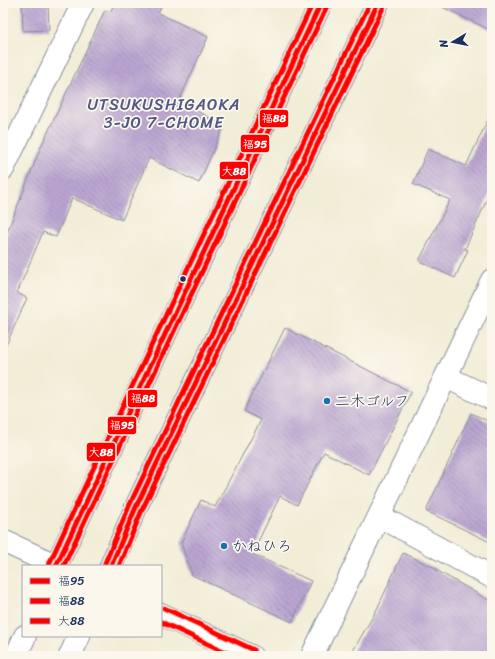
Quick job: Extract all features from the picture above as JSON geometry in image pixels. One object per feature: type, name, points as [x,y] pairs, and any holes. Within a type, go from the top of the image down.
[{"type":"main road","points":[[3,169],[12,131],[83,3]]},
{"type":"main road","points":[[56,565],[321,3]]},
{"type":"main road","points":[[111,565],[136,507],[378,3]]},
{"type":"main road","points":[[312,656],[492,280]]},
{"type":"main road","points":[[446,377],[492,399]]},
{"type":"main road","points":[[379,516],[492,577]]},
{"type":"main road","points":[[3,541],[54,565]]},
{"type":"main road","points":[[162,614],[251,656]]},
{"type":"main road","points":[[16,656],[25,637]]},
{"type":"main road","points":[[70,656],[79,637]]},
{"type":"building","points":[[22,3],[48,3],[49,30],[23,31]]},
{"type":"building","points":[[115,3],[163,3],[158,13],[208,37],[179,101],[224,126],[199,183],[149,158],[122,220],[72,198],[56,237],[43,232],[17,293],[27,298],[3,352],[3,243],[40,149],[105,10],[110,12]]},
{"type":"building","points":[[434,3],[492,3],[492,31]]},
{"type":"building","points":[[492,111],[492,188],[465,249],[468,250],[455,278],[419,261],[450,200],[413,184],[428,149],[466,166]]},
{"type":"building","points":[[285,328],[411,392],[369,475],[324,452],[297,505],[280,496],[252,554],[311,581],[292,622],[192,575],[181,543],[201,500],[215,507],[261,420],[244,411]]},
{"type":"building","points":[[471,413],[492,423],[492,543],[426,511]]},
{"type":"building","points":[[403,553],[437,569],[436,570],[492,602],[492,656],[350,656],[377,609]]},
{"type":"transit line","name":"大88","points":[[49,565],[313,3]]},
{"type":"transit line","name":"福95","points":[[56,565],[321,3]]},
{"type":"transit line","name":"大88","points":[[105,563],[130,504],[370,3]]},
{"type":"transit line","name":"福95","points":[[111,565],[136,507],[378,3]]},
{"type":"transit line","name":"福88","points":[[64,565],[327,6]]},
{"type":"transit line","name":"福88","points":[[119,565],[142,510],[384,6]]},
{"type":"transit line","name":"大88","points":[[164,608],[254,650]]},
{"type":"transit line","name":"福88","points":[[162,622],[234,656]]},
{"type":"place","name":"二木ゴルフ","points":[[327,401]]},
{"type":"place","name":"かねひろ","points":[[224,546]]},
{"type":"district","name":"UTSUKUSHIGAOKA 3-JO 7-CHOME","points":[[164,113]]}]
